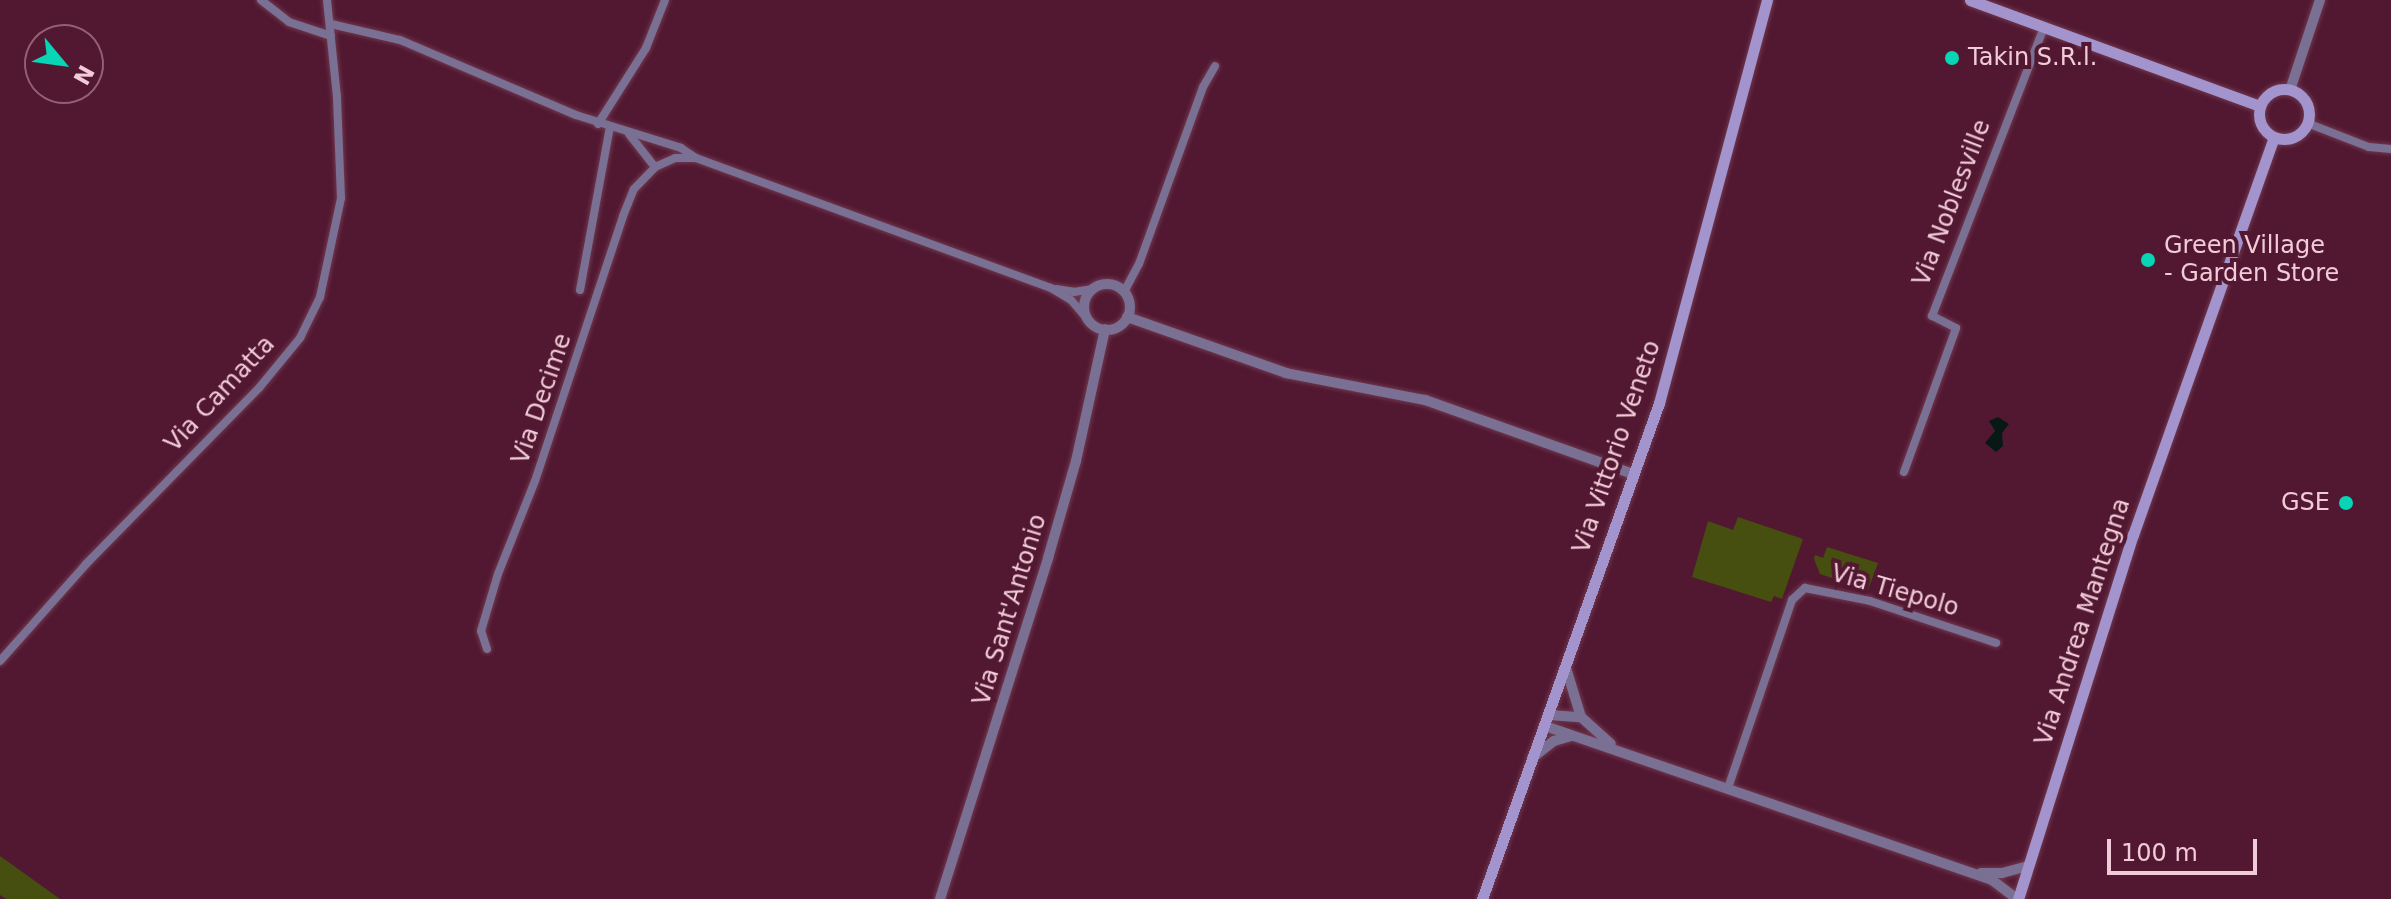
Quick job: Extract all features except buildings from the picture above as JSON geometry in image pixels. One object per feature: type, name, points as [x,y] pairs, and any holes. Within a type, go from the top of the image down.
[{"type":"main road","name":"Via Vittorio Veneto","points":[[1482,899],[1659,403],[1767,0]]},
{"type":"main road","points":[[1970,0],[2260,106]]},
{"type":"main road","points":[[2290,90],[2307,102],[2307,123],[2294,137],[2274,137],[2260,122],[2260,106],[2272,92],[2290,90]]},
{"type":"main road","name":"Via Andrea Mantegna","points":[[2020,893],[2133,535],[2274,137]]},
{"type":"street","points":[[261,0],[289,22],[331,36]]},
{"type":"street","name":"Via Camatta","points":[[0,661],[86,564],[259,388],[300,338],[320,297],[341,198],[327,0]]},
{"type":"street","points":[[598,124],[646,48],[665,0]]},
{"type":"street","points":[[2290,90],[2320,0]]},
{"type":"street","name":"Via Decime","points":[[331,24],[400,40],[598,124],[681,148],[696,158],[1051,288],[1074,292],[1093,289]]},
{"type":"street","name":"Via Noblesville","points":[[1904,472],[1956,328],[1932,316],[2044,27]]},
{"type":"street","points":[[1124,292],[1134,277],[1203,87],[1215,66]]},
{"type":"street","points":[[2307,123],[2369,147],[2391,149]]},
{"type":"street","points":[[580,290],[610,127]]},
{"type":"street","name":"Via Decime","points":[[625,132],[634,137],[655,167]]},
{"type":"street","points":[[655,139],[664,161]]},
{"type":"street","name":"Via Decime","points":[[487,649],[481,631],[498,574],[535,481],[634,189],[664,161],[696,158]]},
{"type":"street","points":[[1111,284],[1124,292],[1129,304],[1127,317],[1116,328],[1105,329],[1092,324],[1086,317],[1084,305],[1093,289],[1111,284]]},
{"type":"street","name":"Via Decime","points":[[1051,288],[1071,300],[1086,317]]},
{"type":"street","points":[[1127,317],[1286,373],[1425,400],[1633,474]]},
{"type":"street","name":"Via Sant'Antonio","points":[[940,899],[1048,558],[1076,461],[1105,329]]},
{"type":"street","name":"Via Tiepolo","points":[[1728,788],[1792,600],[1805,588],[1870,601],[1996,643]]},
{"type":"street","points":[[1566,668],[1581,717],[1616,748]]},
{"type":"street","points":[[1547,720],[1581,717]]},
{"type":"street","points":[[1547,720],[1571,736],[1616,748],[2020,893]]},
{"type":"street","points":[[1531,758],[1554,741],[1571,736]]},
{"type":"street","points":[[1971,873],[2002,873],[2028,866]]},
{"type":"street","points":[[2002,873],[2020,893]]},
{"type":"green space","points":[[1738,517],[1803,539],[1782,599],[1774,596],[1771,602],[1692,577],[1708,521],[1733,530]]},
{"type":"green space","points":[[1827,547],[1878,563],[1868,590],[1820,574],[1815,555],[1823,558]]},
{"type":"green space","points":[[0,856],[60,899],[6,899],[0,895]]},
{"type":"shaded area","points":[[1998,417],[2009,424],[2002,433],[2003,446],[1996,452],[1985,443],[1995,431],[1989,421]]},
{"type":"place","name":"Takin S.R.l.","points":[[1952,58]]},
{"type":"place","name":"Green Village - Garden Store","points":[[2148,260]]},
{"type":"place","name":"GSE","points":[[2346,503]]}]
